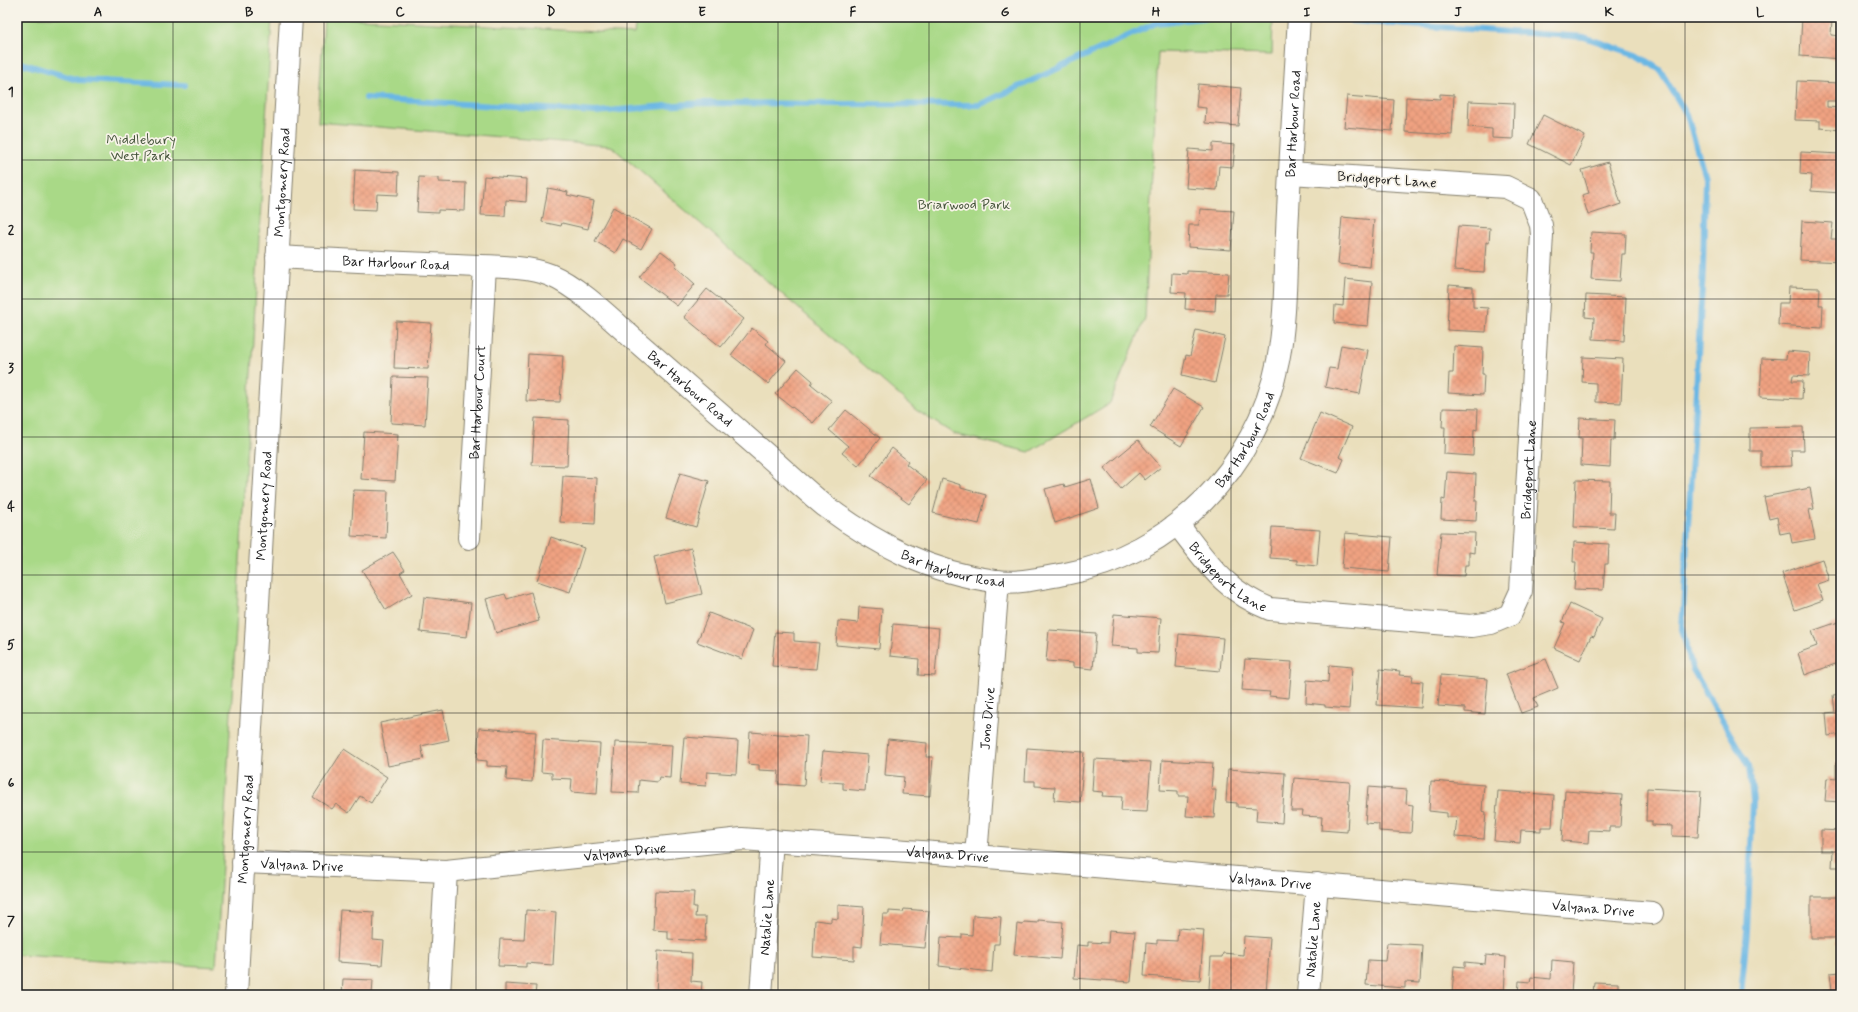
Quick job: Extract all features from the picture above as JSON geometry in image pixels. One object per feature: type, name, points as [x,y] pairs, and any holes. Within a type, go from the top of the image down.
[{"type":"street","name":"Montgomery Road","points":[[236,995],[291,17]]},
{"type":"street","name":"Bar Harbour Road","points":[[277,257],[534,270],[565,283],[605,315],[823,504],[863,533],[897,552],[930,567],[998,582],[1040,579],[1084,571],[1118,560],[1150,543],[1178,524],[1207,497],[1228,472],[1247,445],[1261,415],[1270,390],[1281,337],[1299,17]]},
{"type":"street","name":"Bridgeport Lane","points":[[1178,524],[1211,568],[1230,588],[1254,603],[1270,609],[1471,626],[1491,622],[1510,615],[1521,591],[1542,235],[1541,225],[1531,199],[1506,187],[1290,174]]},
{"type":"street","name":"Bar Harbour Court","points":[[469,538],[485,267]]},
{"type":"street","name":"Jono Drive","points":[[976,856],[998,582]]},
{"type":"street","name":"Valyana Drive","points":[[243,862],[446,871],[720,840],[772,840],[1317,884],[1652,913]]},
{"type":"street","name":"Natalie Lane","points":[[761,995],[772,840]]},
{"type":"street","points":[[439,995],[446,871]]},
{"type":"street","name":"Natalie Lane","points":[[1308,995],[1317,884]]},
{"type":"green space","name":"Middlebury West Park","points":[[17,17],[272,18],[216,967],[17,955]]},
{"type":"green space","name":"Briarwood Park","points":[[324,17],[634,34],[636,17],[1273,17],[1272,55],[1158,52],[1145,318],[1110,403],[1029,452],[954,434],[916,410],[611,146],[318,122]]},
{"type":"building","points":[[1802,17],[1832,19],[1831,35],[1841,36],[1841,59],[1800,56]]},
{"type":"building","points":[[1797,81],[1839,83],[1838,101],[1827,101],[1827,107],[1841,108],[1841,130],[1820,128],[1820,121],[1795,120]]},
{"type":"building","points":[[1198,84],[1241,88],[1238,126],[1205,123],[1206,108],[1196,107]]},
{"type":"building","points":[[1440,94],[1454,95],[1452,135],[1405,132],[1406,97],[1440,99]]},
{"type":"building","points":[[1347,96],[1394,100],[1392,131],[1344,127]]},
{"type":"building","points":[[1469,101],[1514,103],[1513,139],[1492,138],[1492,129],[1468,127]]},
{"type":"building","points":[[1543,115],[1585,136],[1571,165],[1529,144]]},
{"type":"building","points":[[1213,143],[1235,145],[1233,167],[1219,166],[1217,190],[1186,188],[1189,149],[1213,151]]},
{"type":"building","points":[[1801,152],[1841,154],[1841,193],[1811,191],[1812,175],[1800,174]]},
{"type":"building","points":[[1608,162],[1621,204],[1588,215],[1582,195],[1589,193],[1582,170]]},
{"type":"building","points":[[355,170],[399,172],[398,195],[377,194],[376,210],[353,209]]},
{"type":"building","points":[[484,176],[527,179],[526,202],[506,200],[505,216],[481,215]]},
{"type":"building","points":[[419,177],[439,178],[439,182],[466,183],[465,211],[438,210],[438,213],[417,212]]},
{"type":"building","points":[[548,188],[568,192],[567,195],[594,201],[588,229],[562,223],[561,226],[542,222]]},
{"type":"building","points":[[613,207],[652,229],[641,249],[623,239],[615,253],[595,241]]},
{"type":"building","points":[[1200,209],[1234,211],[1231,250],[1188,247],[1189,225],[1199,225]]},
{"type":"building","points":[[1342,217],[1374,220],[1370,267],[1338,264]]},
{"type":"building","points":[[1802,221],[1833,223],[1831,239],[1841,239],[1841,262],[1800,260]]},
{"type":"building","points":[[1458,226],[1490,228],[1489,243],[1486,242],[1484,272],[1454,270]]},
{"type":"building","points":[[1591,232],[1626,234],[1625,254],[1622,254],[1620,281],[1591,279],[1593,252],[1590,252]]},
{"type":"building","points":[[661,251],[677,263],[675,266],[695,284],[677,306],[639,277]]},
{"type":"building","points":[[1187,271],[1229,273],[1227,294],[1216,294],[1215,311],[1185,309],[1186,293],[1171,292],[1172,273],[1187,274]]},
{"type":"building","points":[[1345,279],[1372,282],[1368,326],[1334,323],[1335,305],[1343,306]]},
{"type":"building","points":[[1449,285],[1473,287],[1473,307],[1488,308],[1486,332],[1447,330]]},
{"type":"building","points":[[1789,287],[1820,288],[1819,305],[1823,305],[1822,328],[1778,325],[1779,303],[1788,303]]},
{"type":"building","points":[[707,289],[744,319],[721,347],[684,317]]},
{"type":"building","points":[[1586,295],[1626,297],[1624,341],[1593,339],[1594,318],[1585,317]]},
{"type":"building","points":[[396,321],[431,323],[428,369],[394,368]]},
{"type":"building","points":[[752,328],[768,341],[766,344],[786,361],[768,384],[731,355]]},
{"type":"building","points":[[1196,330],[1225,337],[1215,383],[1182,375],[1186,355],[1190,356]]},
{"type":"building","points":[[1341,345],[1368,350],[1360,394],[1325,387],[1329,368],[1337,369]]},
{"type":"building","points":[[1454,346],[1483,348],[1483,395],[1448,393],[1449,373],[1453,373]]},
{"type":"building","points":[[1787,351],[1810,353],[1809,376],[1793,375],[1792,381],[1803,381],[1802,399],[1760,397],[1762,358],[1786,359]]},
{"type":"building","points":[[528,354],[563,356],[560,402],[526,401]]},
{"type":"building","points":[[1583,357],[1623,359],[1621,403],[1596,402],[1596,383],[1582,382]]},
{"type":"building","points":[[798,368],[813,381],[811,384],[832,401],[813,423],[775,394]]},
{"type":"building","points":[[393,377],[428,378],[425,425],[391,423]]},
{"type":"building","points":[[1173,389],[1204,407],[1181,446],[1150,427]]},
{"type":"building","points":[[1443,408],[1478,409],[1477,430],[1474,429],[1473,456],[1444,454],[1445,427],[1442,427]]},
{"type":"building","points":[[846,410],[880,438],[858,466],[842,453],[848,446],[829,430]]},
{"type":"building","points":[[1320,413],[1352,427],[1339,457],[1344,459],[1338,473],[1301,458]]},
{"type":"building","points":[[535,418],[569,420],[567,466],[532,465]]},
{"type":"building","points":[[1580,418],[1615,420],[1614,440],[1611,440],[1610,467],[1581,465],[1582,438],[1579,438]]},
{"type":"building","points":[[1803,427],[1804,450],[1791,450],[1792,466],[1761,467],[1761,451],[1750,451],[1750,428]]},
{"type":"building","points":[[364,432],[398,434],[395,481],[361,479]]},
{"type":"building","points":[[1138,440],[1161,467],[1145,480],[1139,473],[1121,489],[1104,468]]},
{"type":"building","points":[[892,448],[908,461],[906,464],[927,480],[909,504],[871,476]]},
{"type":"building","points":[[1447,472],[1476,474],[1476,521],[1441,519],[1442,499],[1445,500]]},
{"type":"building","points":[[680,473],[709,481],[696,527],[666,518]]},
{"type":"building","points":[[563,476],[597,478],[595,524],[560,522]]},
{"type":"building","points":[[942,479],[961,485],[961,488],[986,495],[979,524],[933,513]]},
{"type":"building","points":[[1091,479],[1099,508],[1055,523],[1045,489],[1064,484],[1065,487]]},
{"type":"building","points":[[1576,480],[1610,481],[1609,513],[1615,513],[1614,529],[1574,527]]},
{"type":"building","points":[[1810,488],[1814,509],[1809,510],[1815,539],[1792,543],[1790,532],[1780,534],[1777,517],[1769,519],[1764,497]]},
{"type":"building","points":[[354,490],[388,491],[386,538],[351,536]]},
{"type":"building","points":[[1272,527],[1320,530],[1317,566],[1297,564],[1297,560],[1270,558]]},
{"type":"building","points":[[1441,532],[1475,533],[1474,553],[1469,552],[1469,565],[1465,565],[1464,576],[1437,575]]},
{"type":"building","points":[[1345,533],[1392,537],[1389,572],[1342,568]]},
{"type":"building","points":[[551,537],[584,548],[570,592],[537,581]]},
{"type":"building","points":[[1574,542],[1609,544],[1608,564],[1605,564],[1603,590],[1574,589],[1576,562],[1573,562]]},
{"type":"building","points":[[691,548],[702,594],[665,603],[654,557]]},
{"type":"building","points":[[393,552],[405,570],[400,573],[412,594],[386,610],[362,570]]},
{"type":"building","points":[[1822,559],[1829,580],[1817,584],[1823,600],[1795,610],[1782,573]]},
{"type":"building","points":[[531,592],[539,621],[496,633],[486,599],[505,594],[507,599]]},
{"type":"building","points":[[424,597],[471,603],[467,637],[420,632]]},
{"type":"building","points":[[1570,604],[1602,619],[1594,637],[1591,636],[1580,660],[1554,648],[1565,623],[1562,622]]},
{"type":"building","points":[[859,607],[882,609],[879,649],[836,645],[838,621],[858,623]]},
{"type":"building","points":[[709,613],[753,630],[742,659],[697,642]]},
{"type":"building","points":[[1114,614],[1161,618],[1158,653],[1138,652],[1138,648],[1111,646]]},
{"type":"building","points":[[1841,621],[1841,662],[1805,675],[1798,653],[1817,646],[1812,631]]},
{"type":"building","points":[[893,624],[939,628],[935,676],[918,675],[919,659],[890,656]]},
{"type":"building","points":[[1049,630],[1096,633],[1093,669],[1073,667],[1073,663],[1046,661]]},
{"type":"building","points":[[775,632],[794,633],[794,641],[819,643],[816,669],[772,666]]},
{"type":"building","points":[[1179,634],[1223,638],[1220,671],[1176,667]]},
{"type":"building","points":[[1245,659],[1292,662],[1289,698],[1269,696],[1270,692],[1242,690]]},
{"type":"building","points":[[1546,659],[1558,688],[1534,698],[1538,707],[1521,713],[1506,674]]},
{"type":"building","points":[[1329,665],[1352,667],[1349,709],[1325,707],[1325,705],[1306,703],[1307,680],[1328,682]]},
{"type":"building","points":[[1380,669],[1400,671],[1399,675],[1413,676],[1412,681],[1423,682],[1421,708],[1377,705]]},
{"type":"building","points":[[1441,675],[1488,679],[1485,714],[1465,712],[1465,708],[1438,706]]},
{"type":"building","points":[[1841,694],[1841,734],[1828,736],[1826,713],[1835,712],[1833,695]]},
{"type":"building","points":[[443,710],[449,740],[421,746],[424,759],[388,766],[380,723]]},
{"type":"building","points":[[479,728],[536,732],[532,782],[506,780],[507,767],[487,766],[487,761],[477,760]]},
{"type":"building","points":[[750,732],[807,736],[804,786],[778,784],[779,771],[759,770],[759,765],[748,764]]},
{"type":"building","points":[[684,737],[738,741],[736,774],[707,772],[706,786],[680,784]]},
{"type":"building","points":[[888,739],[927,743],[926,757],[933,757],[930,796],[902,794],[904,777],[885,775]]},
{"type":"building","points":[[543,740],[600,744],[597,794],[571,792],[572,779],[552,778],[552,773],[541,772]]},
{"type":"building","points":[[615,742],[672,745],[670,778],[659,777],[658,782],[639,780],[638,793],[612,792]]},
{"type":"building","points":[[1027,748],[1084,752],[1080,802],[1054,800],[1055,787],[1035,786],[1035,781],[1025,781]]},
{"type":"building","points":[[344,749],[387,777],[371,803],[360,796],[349,813],[336,804],[332,809],[313,797]]},
{"type":"building","points":[[823,751],[868,755],[865,791],[843,789],[843,783],[820,781]]},
{"type":"building","points":[[1094,759],[1151,762],[1147,812],[1121,811],[1122,797],[1102,796],[1103,792],[1092,791]]},
{"type":"building","points":[[1162,760],[1213,763],[1211,790],[1216,790],[1214,818],[1186,816],[1188,796],[1178,796],[1178,791],[1160,790]]},
{"type":"building","points":[[1836,763],[1841,763],[1841,802],[1825,801],[1827,778],[1836,779]]},
{"type":"building","points":[[1228,769],[1285,773],[1282,823],[1256,821],[1257,808],[1237,807],[1237,803],[1226,802]]},
{"type":"building","points":[[1294,778],[1350,782],[1347,832],[1321,830],[1322,817],[1302,816],[1303,811],[1291,811]]},
{"type":"building","points":[[1431,781],[1484,785],[1482,811],[1486,812],[1484,839],[1455,837],[1457,817],[1447,817],[1447,813],[1429,811]]},
{"type":"building","points":[[1368,787],[1407,790],[1406,804],[1413,805],[1411,833],[1379,831],[1379,824],[1365,823]]},
{"type":"building","points":[[1647,788],[1701,791],[1698,837],[1672,836],[1672,826],[1652,825],[1652,821],[1646,821]]},
{"type":"building","points":[[1498,791],[1554,795],[1552,827],[1541,827],[1541,831],[1521,830],[1520,843],[1494,841]]},
{"type":"building","points":[[1565,791],[1622,795],[1620,827],[1609,827],[1609,831],[1589,830],[1588,843],[1562,841]]},
{"type":"building","points":[[1821,830],[1841,831],[1841,867],[1832,867],[1833,851],[1821,851]]},
{"type":"building","points":[[655,891],[694,892],[693,907],[696,907],[695,917],[706,917],[705,941],[668,939],[668,931],[653,930]]},
{"type":"building","points":[[1811,897],[1841,897],[1841,944],[1836,944],[1836,938],[1811,938]]},
{"type":"building","points":[[838,905],[864,907],[862,947],[854,946],[854,960],[813,957],[815,920],[831,922],[831,918],[838,919]]},
{"type":"building","points":[[904,909],[929,911],[925,948],[880,944],[883,914],[889,914],[889,911],[903,912]]},
{"type":"building","points":[[340,910],[374,912],[373,940],[384,941],[382,965],[337,962]]},
{"type":"building","points":[[526,910],[556,912],[553,965],[526,963],[526,967],[498,966],[500,939],[524,940]]},
{"type":"building","points":[[973,915],[1001,917],[999,944],[994,944],[992,972],[939,966],[941,937],[962,938],[962,934],[972,935]]},
{"type":"building","points":[[1038,920],[1063,922],[1060,959],[1014,955],[1017,924],[1023,925],[1024,922],[1038,923]]},
{"type":"building","points":[[1178,928],[1204,930],[1200,980],[1144,976],[1146,943],[1157,944],[1157,940],[1177,941]]},
{"type":"building","points":[[1109,930],[1135,932],[1131,982],[1074,978],[1077,945],[1088,946],[1088,942],[1108,943]]},
{"type":"building","points":[[1244,936],[1270,938],[1266,993],[1209,989],[1211,957],[1222,957],[1223,953],[1243,955]]},
{"type":"building","points":[[1387,943],[1422,945],[1420,983],[1405,982],[1405,988],[1366,985],[1368,960],[1385,961]]},
{"type":"building","points":[[658,951],[692,953],[691,981],[702,982],[701,995],[656,995]]},
{"type":"building","points":[[1486,955],[1506,957],[1504,995],[1452,995],[1454,966],[1465,967],[1465,962],[1485,964]]},
{"type":"building","points":[[1552,960],[1573,962],[1571,995],[1518,995],[1519,981],[1530,982],[1531,977],[1551,979]]},
{"type":"building","points":[[1841,972],[1841,995],[1823,995],[1823,991],[1832,990],[1830,973]]},
{"type":"building","points":[[343,979],[373,980],[372,995],[342,995]]},
{"type":"building","points":[[1594,982],[1618,983],[1618,992],[1634,995],[1593,995]]},
{"type":"building","points":[[505,984],[536,986],[535,995],[505,995]]},
{"type":"waterway","points":[[366,98],[596,112],[701,103],[979,105],[1156,23],[1212,17]]},
{"type":"waterway","points":[[1352,21],[1584,37],[1637,55],[1660,70],[1687,115],[1705,177],[1703,270],[1682,629],[1692,668],[1749,767],[1753,801],[1747,931],[1741,995]]},
{"type":"waterway","points":[[17,62],[78,80],[184,85]]}]
